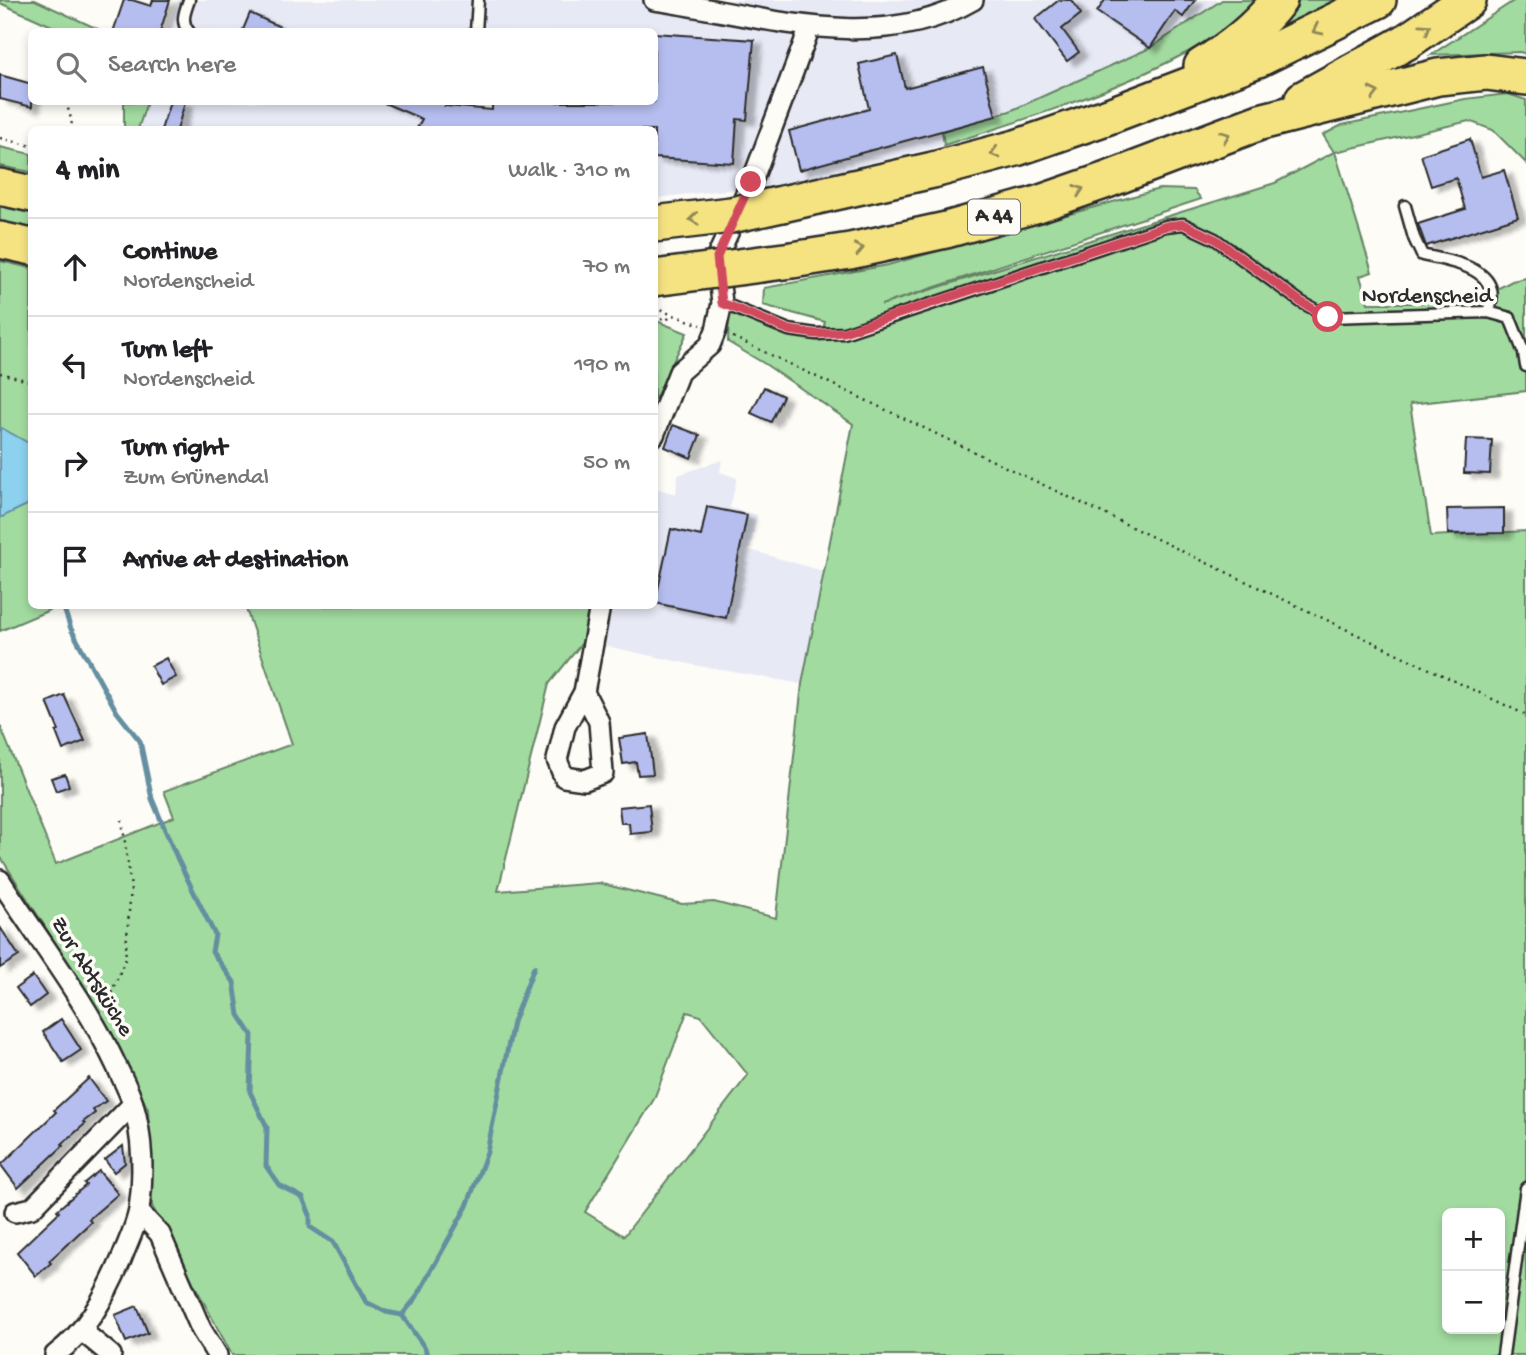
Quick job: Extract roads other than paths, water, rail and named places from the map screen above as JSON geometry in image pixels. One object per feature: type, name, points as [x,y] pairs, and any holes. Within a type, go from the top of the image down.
[{"type":"highway","points":[[1106,117],[1230,48],[1267,16],[1279,0]]},
{"type":"highway","points":[[658,224],[731,215],[933,170],[1016,148],[1106,117],[1258,58],[1378,0]]},
{"type":"highway","name":"A 44","points":[[658,277],[850,251],[946,230],[1035,205],[1260,122],[1406,42],[1468,0]]},
{"type":"highway","points":[[1260,122],[1438,76],[1486,72],[1526,78]]},
{"type":"highway","points":[[0,187],[28,193]]},
{"type":"highway","points":[[0,240],[28,246]]},
{"type":"street","points":[[654,0],[810,27],[882,27],[912,23],[974,0]]},
{"type":"street","points":[[658,425],[679,372],[710,345],[716,330],[722,303],[717,257],[754,176],[810,27]]},
{"type":"street","points":[[584,692],[599,609]]},
{"type":"street","name":"Zur Abtsküche","points":[[0,880],[108,1048],[133,1104],[139,1139],[139,1212],[119,1265],[102,1300],[82,1331],[55,1355]]},
{"type":"street","points":[[15,1212],[32,1208],[133,1104]]},
{"type":"street","points":[[139,1212],[160,1234],[201,1329],[217,1355]]},
{"type":"street","points":[[82,1331],[111,1355]]},
{"type":"lane","points":[[186,28],[184,16],[189,0]]},
{"type":"lane","points":[[476,28],[478,0]]},
{"type":"lane","points":[[1405,206],[1413,237],[1422,256],[1473,268],[1489,283],[1493,300],[1488,312]]},
{"type":"lane","name":"Nordenscheid","points":[[722,303],[789,330],[816,334],[844,332],[1166,226],[1183,224],[1215,239],[1301,302],[1328,317],[1488,312],[1510,318],[1524,352],[1526,366]]},
{"type":"lane","points":[[1503,1355],[1526,1188]]},
{"type":"water","points":[[0,427],[28,443],[28,504],[0,518]]},
{"type":"waterway","points":[[64,609],[71,629],[117,712],[140,741],[152,799],[215,935],[212,952],[234,982],[239,1015],[252,1035],[250,1092],[267,1127],[266,1166],[279,1185],[303,1198],[310,1215],[310,1227],[333,1242],[366,1302],[386,1312],[402,1315],[427,1355]]},
{"type":"waterway","points":[[402,1315],[416,1298],[467,1206],[487,1152],[513,1022],[534,967]]}]
